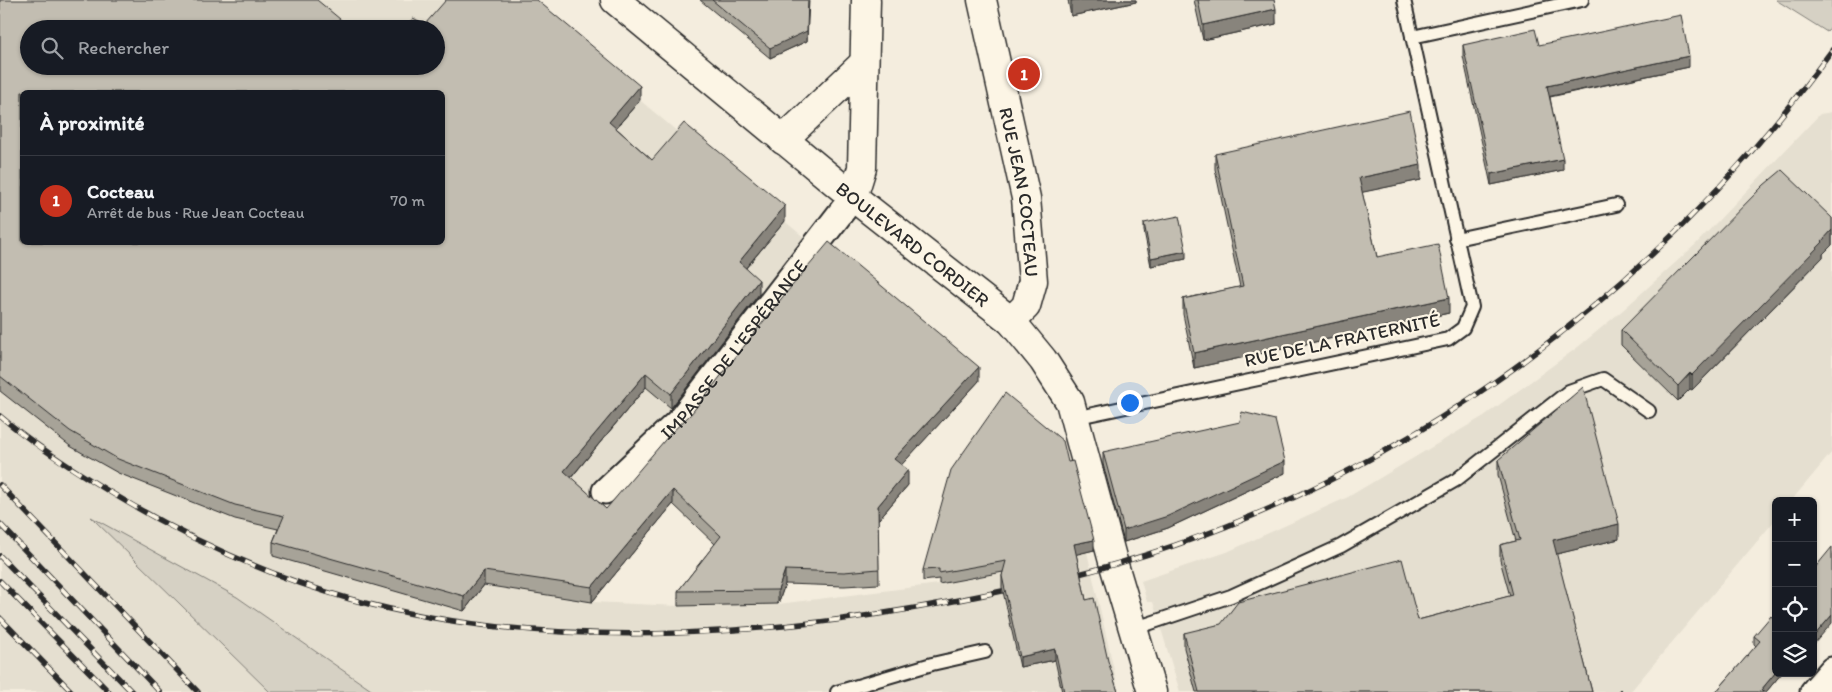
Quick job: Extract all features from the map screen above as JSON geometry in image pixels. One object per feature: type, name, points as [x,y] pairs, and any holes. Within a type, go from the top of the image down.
[{"type":"main road","name":"BOULEVARD CORDIER","points":[[615,0],[853,197],[1011,321],[1043,360],[1070,402],[1111,556],[1152,692]]},
{"type":"main road","points":[[853,197],[862,168],[866,0]]},
{"type":"main road","name":"RUE JEAN COCTEAU","points":[[982,0],[1027,207],[1033,280],[1026,306],[1011,321]]},
{"type":"main road","points":[[783,140],[863,64]]},
{"type":"street","name":"IMPASSE DE L'ESPÉRANCE","points":[[604,491],[680,420],[853,197]]},
{"type":"street","points":[[1813,692],[1832,670]]},
{"type":"lane","name":"RUE DE LA FRATERNITÉ","points":[[1074,418],[1448,339],[1462,328],[1472,307],[1404,0]]},
{"type":"lane","points":[[1412,37],[1582,0]]},
{"type":"lane","points":[[1456,239],[1616,205]]},
{"type":"lane","points":[[1133,629],[1231,596],[1341,546],[1456,480],[1569,391],[1603,378],[1649,412]]},
{"type":"lane","points":[[837,692],[932,664],[985,652]]},
{"type":"shaded area","points":[[0,0],[520,0],[812,244],[591,511],[620,567],[593,602],[678,606],[778,604],[939,584],[1087,552],[1119,692],[0,692]]},
{"type":"shaded area","points":[[1776,0],[1832,0],[1832,25],[1827,32]]},
{"type":"shaded area","points":[[1832,112],[1832,452],[1794,497],[1772,497],[1772,524],[1630,692],[1180,692],[1153,602],[1147,602],[1141,581],[1227,552],[1348,497],[1484,416],[1578,347],[1623,310],[1695,245],[1820,114]]},
{"type":"shaded area","points":[[91,517],[237,597],[374,692],[270,692]]},
{"type":"building","points":[[0,0],[317,0],[341,20],[20,20],[20,75],[445,75],[445,20],[428,20],[446,0],[537,0],[640,86],[609,122],[652,160],[684,123],[785,206],[739,262],[759,280],[671,394],[646,373],[564,471],[606,509],[670,434],[691,414],[781,299],[829,242],[979,367],[894,459],[908,470],[878,506],[879,569],[844,572],[785,570],[778,590],[678,591],[721,536],[673,490],[592,587],[484,571],[464,596],[273,542],[284,516],[235,505],[118,459],[70,431],[0,376]]},
{"type":"building","points":[[712,0],[808,0],[807,31],[770,48]]},
{"type":"building","points":[[1198,0],[1274,0],[1276,9],[1203,25]]},
{"type":"building","points":[[1681,15],[1689,56],[1547,86],[1563,159],[1491,174],[1463,45],[1535,29],[1539,45]]},
{"type":"building","points":[[1410,111],[1421,165],[1359,178],[1377,257],[1438,244],[1449,298],[1194,353],[1183,299],[1243,286],[1215,154]]},
{"type":"building","points":[[1782,170],[1832,218],[1832,230],[1823,242],[1692,375],[1690,373],[1678,386],[1621,330],[1764,185]]},
{"type":"building","points":[[1179,216],[1186,251],[1151,258],[1144,223]]},
{"type":"building","points":[[1583,387],[1619,524],[1553,540],[1592,692],[1199,692],[1184,633],[1221,624],[1238,602],[1402,559],[1418,620],[1513,595],[1500,545],[1520,540],[1498,460]]},
{"type":"building","points":[[1005,393],[1063,441],[1068,462],[1073,461],[1094,540],[1074,544],[1086,600],[1094,598],[1108,661],[1118,692],[1064,692],[1055,649],[1020,657],[1002,576],[1006,561],[939,573],[939,569],[923,570],[951,470]]},
{"type":"building","points":[[1242,412],[1275,420],[1285,461],[1168,516],[1124,530],[1103,452],[1240,422]]},
{"type":"building","points":[[1832,547],[1832,615],[1817,632],[1817,587],[1817,565]]},
{"type":"building","points":[[1771,616],[1772,677],[1761,690],[1763,692],[1716,692],[1760,641],[1754,636]]},
{"type":"railway","points":[[1067,577],[1181,543],[1291,499],[1396,444],[1496,381],[1590,309],[1678,230],[1758,143],[1832,50]]},
{"type":"railway","points":[[0,416],[26,437],[110,492],[197,540],[287,579],[350,599],[430,617],[513,628],[597,633],[683,633],[853,618],[1016,588]]},
{"type":"railway","points":[[0,485],[198,692]]},
{"type":"railway","points":[[0,524],[160,692]]},
{"type":"railway","points":[[0,556],[132,692]]},
{"type":"railway","points":[[0,581],[109,692]]},
{"type":"railway","points":[[0,618],[72,692]]},
{"type":"place","name":"Cocteau","points":[[1024,74]]}]
